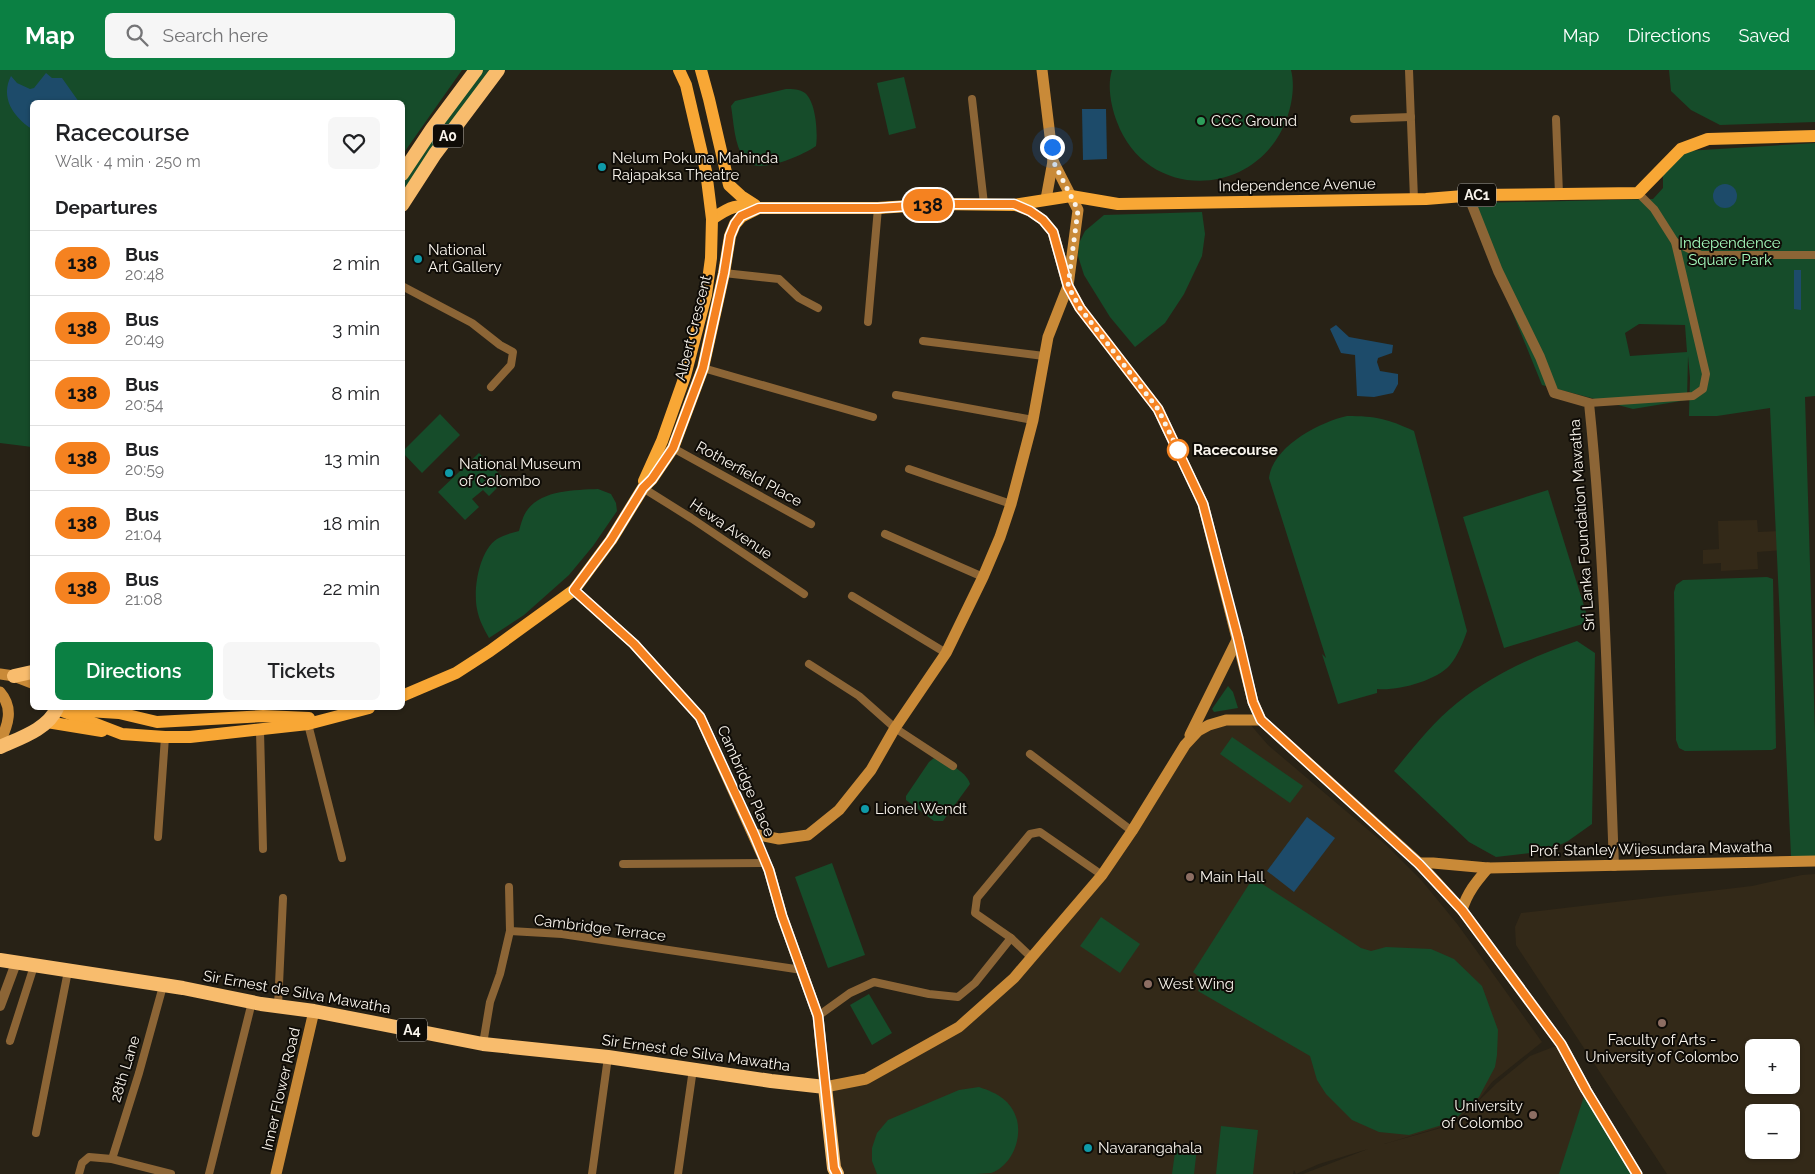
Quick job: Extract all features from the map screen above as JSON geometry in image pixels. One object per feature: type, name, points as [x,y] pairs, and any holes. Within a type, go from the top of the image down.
[{"type":"highway","name":"A0","points":[[405,170],[432,129],[476,70]]},
{"type":"highway","name":"A0","points":[[405,200],[435,154],[498,70]]},
{"type":"highway","points":[[14,676],[30,672]]},
{"type":"highway","points":[[0,747],[40,727],[47,722],[56,710]]},
{"type":"highway","name":"Sir Ernest de Silva Mawatha","points":[[0,960],[183,988],[483,1044],[608,1057],[825,1087]]},
{"type":"highway","points":[[825,1087],[834,1168],[837,1174]]},
{"type":"main road","name":"Albert Crescent","points":[[643,488],[645,478],[662,441],[685,376],[706,296],[711,258],[712,220],[706,171],[686,85],[679,70]]},
{"type":"main road","points":[[701,70],[729,185],[759,208]]},
{"type":"main road","points":[[1042,70],[1053,161],[1046,199]]},
{"type":"main road","points":[[1638,193],[1681,149],[1708,139],[1815,136]]},
{"type":"main road","points":[[754,834],[779,839],[808,835],[839,810],[871,770],[896,728],[946,653],[983,577],[1000,537],[1010,504],[1033,420],[1048,337],[1068,286],[1078,210],[1053,161]]},
{"type":"main road","points":[[708,188],[713,191],[719,191],[729,185]]},
{"type":"main road","name":"Independence Avenue","points":[[712,220],[734,207],[742,205],[759,208],[878,208],[939,204],[1014,204],[1071,196],[1118,204],[1414,199],[1468,195],[1638,193]]},
{"type":"main road","points":[[1014,204],[1030,211],[1043,220],[1053,232],[1068,286],[1080,308],[1158,409],[1189,473],[1203,504],[1253,702],[1261,720],[1419,864],[1462,910],[1561,1044],[1586,1090],[1637,1174]]},
{"type":"main road","name":"Albert Crescent","points":[[405,695],[456,673],[574,590],[611,540],[643,488],[652,479],[673,448],[703,368],[724,273],[730,236],[741,216],[759,208]]},
{"type":"main road","points":[[697,330],[707,347]]},
{"type":"main road","name":"Cambridge Place","points":[[574,590],[634,644],[700,717],[766,863],[782,916],[818,1016],[825,1087]]},
{"type":"main road","points":[[825,1087],[866,1079],[958,1027],[1014,978],[1102,875],[1132,832],[1185,745],[1238,638]]},
{"type":"main road","points":[[0,674],[14,676],[30,682]]},
{"type":"main road","points":[[0,692],[8,707],[9,719],[0,742]]},
{"type":"main road","points":[[62,710],[122,734]]},
{"type":"main road","points":[[84,710],[114,710],[157,722],[263,716],[329,719]]},
{"type":"main road","points":[[47,722],[122,734],[165,738],[308,724],[362,710]]},
{"type":"main road","points":[[1185,745],[1198,731],[1209,725],[1226,720],[1261,720]]},
{"type":"main road","name":"Prof. Stanley Wijesundara Mawatha","points":[[1419,864],[1433,863],[1488,868],[1815,860]]},
{"type":"main road","points":[[1462,910],[1474,884],[1488,868]]},
{"type":"main road","name":"Inner Flower Road","points":[[276,1174],[314,1011]]},
{"type":"street","points":[[1409,70],[1414,199]]},
{"type":"street","points":[[972,99],[984,204]]},
{"type":"street","points":[[1354,119],[1411,117]]},
{"type":"street","points":[[1556,119],[1558,194]]},
{"type":"street","points":[[1589,403],[1693,396],[1703,389],[1706,374],[1675,242],[1654,209],[1638,193]]},
{"type":"street","name":"Sri Lanka Foundation Mawatha","points":[[1468,195],[1498,271],[1540,357],[1554,393],[1589,403],[1594,449],[1604,604],[1614,866]]},
{"type":"street","points":[[868,322],[878,208]]},
{"type":"street","points":[[1675,242],[1701,255],[1815,255]]},
{"type":"street","points":[[724,273],[779,279],[799,298],[818,308]]},
{"type":"street","points":[[405,288],[472,323],[500,345],[513,352],[511,365],[491,388]]},
{"type":"street","points":[[923,341],[1044,356]]},
{"type":"street","points":[[703,368],[873,417]]},
{"type":"street","points":[[896,395],[1033,420]]},
{"type":"street","name":"Rotherfield Place","points":[[673,448],[811,524]]},
{"type":"street","points":[[909,469],[1010,504]]},
{"type":"street","name":"Hewa Avenue","points":[[643,488],[804,594]]},
{"type":"street","points":[[885,534],[983,577]]},
{"type":"street","points":[[852,596],[946,653]]},
{"type":"street","points":[[809,664],[859,696],[896,728],[953,766]]},
{"type":"street","points":[[308,724],[342,858]]},
{"type":"street","points":[[260,730],[263,850]]},
{"type":"street","points":[[158,836],[165,738]]},
{"type":"street","points":[[1030,754],[1132,832]]},
{"type":"street","points":[[1032,958],[1011,938],[974,913],[977,898],[1030,834],[1040,832],[1102,875]]},
{"type":"street","points":[[623,864],[766,863]]},
{"type":"street","points":[[483,1044],[490,1002],[500,974],[510,931],[508,887]]},
{"type":"street","points":[[278,1006],[283,898]]},
{"type":"street","name":"Cambridge Terrace","points":[[510,931],[562,934],[802,970]]},
{"type":"street","points":[[818,1016],[850,993],[874,982],[929,994],[958,997],[975,983],[1011,938]]},
{"type":"street","points":[[0,1006],[16,963]]},
{"type":"street","points":[[10,1041],[34,966]]},
{"type":"street","points":[[36,1132],[68,971]]},
{"type":"street","name":"28th Lane","points":[[112,1159],[139,1073],[163,986]]},
{"type":"street","points":[[209,1174],[252,1002]]},
{"type":"street","points":[[592,1174],[608,1057]]},
{"type":"street","points":[[678,1174],[693,1069]]},
{"type":"street","points":[[79,1174],[82,1163],[89,1157],[112,1159],[171,1174]]},
{"type":"shaded area","points":[[1757,520],[1758,532],[1783,531],[1784,550],[1757,552],[1758,569],[1721,571],[1721,563],[1703,564],[1703,550],[1719,549],[1718,521]]},
{"type":"shaded area","points":[[1249,723],[1268,745],[1386,845],[1422,881],[1458,925],[1542,1042],[1492,1082],[1480,1098],[1454,1123],[1384,1144],[1455,1124],[1497,1083],[1530,1056],[1561,1044],[1637,1174],[1303,1174],[1368,1149],[1319,1164],[1296,1174],[1294,1170],[1293,1174],[842,1174],[831,1089],[961,1030],[1059,934],[1188,747],[1200,734],[1226,724]]},
{"type":"shaded area","points":[[1815,874],[1815,1174],[1667,1174],[1516,945],[1515,927],[1521,913],[1752,886]]},
{"type":"green space","points":[[0,70],[462,70],[405,151],[405,100],[30,100],[30,447],[0,443]]},
{"type":"green space","points":[[482,70],[489,70],[405,190],[405,181],[420,156]]},
{"type":"green space","name":"CCC Ground","points":[[1112,70],[1291,70],[1293,82],[1292,101],[1287,118],[1273,145],[1252,164],[1228,176],[1202,181],[1176,178],[1152,167],[1132,148],[1117,122],[1113,110],[1110,96]]},
{"type":"green space","points":[[1669,70],[1815,70],[1815,122],[1720,125],[1691,110],[1671,91]]},
{"type":"green space","points":[[904,77],[916,128],[889,135],[877,83]]},
{"type":"green space","points":[[786,89],[796,89],[809,97],[814,110],[817,134],[816,146],[780,163],[758,166],[750,164],[744,159],[738,146],[731,106],[735,101]]},
{"type":"green space","name":"Independence Square Park","points":[[1815,143],[1815,396],[1805,397],[1815,733],[1815,857],[1791,856],[1770,408],[1717,416],[1689,416],[1690,378],[1688,356],[1687,400],[1633,409],[1542,385],[1505,294],[1474,203],[1653,199],[1663,188],[1663,175],[1686,151]],"holes":[[[1639,324],[1685,325],[1687,352],[1630,356],[1625,333]]]},
{"type":"green space","points":[[1202,212],[1205,234],[1202,256],[1184,294],[1165,323],[1135,347],[1110,317],[1084,275],[1078,256],[1079,243],[1085,231],[1104,215]]},
{"type":"green space","points":[[440,414],[460,435],[422,473],[405,455],[405,449]]},
{"type":"green space","points":[[1347,416],[1382,419],[1414,431],[1467,631],[1453,661],[1444,671],[1436,676],[1406,687],[1377,689],[1377,693],[1338,704],[1322,654],[1326,658],[1269,478],[1272,466],[1279,456],[1299,437],[1324,424]]},
{"type":"green space","points":[[479,453],[505,480],[489,496],[483,490],[472,499],[479,507],[465,520],[438,492]]},
{"type":"green space","points":[[598,489],[611,494],[616,503],[617,511],[593,546],[569,575],[524,615],[489,638],[478,613],[476,591],[482,561],[491,545],[502,536],[519,531],[526,511],[542,498],[560,492]]},
{"type":"green space","points":[[1548,490],[1589,622],[1504,648],[1463,517]]},
{"type":"green space","points":[[1767,577],[1773,579],[1776,748],[1772,750],[1685,751],[1679,748],[1676,740],[1674,592],[1676,585],[1683,580]]},
{"type":"green space","points":[[1577,641],[1595,653],[1592,824],[1568,841],[1547,851],[1496,857],[1469,842],[1394,771],[1440,718],[1485,683],[1544,653]]},
{"type":"green space","points":[[1228,686],[1233,692],[1238,708],[1214,712],[1212,709]]},
{"type":"green space","points":[[1232,737],[1303,786],[1290,803],[1220,754]]},
{"type":"green space","points":[[934,758],[955,767],[965,775],[970,784],[943,821],[934,821],[906,800],[906,796],[929,762]]},
{"type":"green space","points":[[832,863],[865,955],[828,968],[795,877]]},
{"type":"green space","points":[[1253,878],[1361,948],[1371,951],[1386,947],[1431,949],[1454,959],[1482,986],[1498,1030],[1495,1067],[1479,1097],[1452,1122],[1409,1135],[1379,1132],[1352,1120],[1326,1094],[1317,1080],[1310,1056],[1198,991],[1204,981],[1193,972]]},
{"type":"green space","points":[[1101,917],[1140,944],[1120,973],[1080,946]]},
{"type":"green space","points":[[869,994],[892,1033],[872,1045],[850,1005]]},
{"type":"green space","points":[[979,1087],[992,1092],[1007,1102],[1017,1120],[1018,1136],[1016,1144],[1004,1165],[991,1173],[877,1174],[872,1161],[872,1148],[877,1133],[888,1120],[959,1090]]},
{"type":"green space","points":[[1586,1090],[1637,1174],[1559,1174]]},
{"type":"green space","points":[[1221,1126],[1258,1130],[1253,1174],[1216,1174]]},
{"type":"green space","points":[[1176,1145],[1197,1148],[1194,1174],[1172,1174]]},
{"type":"water","points":[[46,73],[52,78],[62,78],[78,100],[30,100],[30,128],[19,119],[10,106],[7,91],[11,76],[17,83],[30,89],[34,88]]},
{"type":"water","points":[[1082,109],[1106,109],[1107,159],[1083,160]]},
{"type":"water","points":[[1725,184],[1734,187],[1737,196],[1734,205],[1725,208],[1716,205],[1713,196],[1716,187]]},
{"type":"water","points":[[1794,270],[1801,270],[1801,310],[1794,309]]},
{"type":"water","points":[[1336,325],[1349,337],[1393,345],[1392,353],[1378,358],[1377,362],[1380,371],[1398,374],[1398,384],[1393,393],[1374,397],[1357,396],[1355,355],[1341,353],[1330,329]]},
{"type":"water","points":[[1307,817],[1335,838],[1294,892],[1267,871]]},
{"type":"bus line","name":"138","points":[[837,1174],[834,1168],[818,1016],[782,916],[769,870],[754,834],[700,717],[634,644],[574,590],[611,540],[643,488],[652,479],[673,448],[703,368],[724,273],[730,236],[741,216],[759,208],[878,208],[939,204],[1014,204],[1030,211],[1043,220],[1053,232],[1068,286],[1080,308],[1158,409],[1203,504],[1253,702],[1261,720],[1276,736],[1419,864],[1462,910],[1561,1044],[1586,1090],[1637,1174]]},
{"type":"place","name":"CCC Ground","points":[[1201,121]]},
{"type":"place","name":"Nelum Pokuna Mahinda Rajapaksa Theatre","points":[[602,167]]},
{"type":"place","name":"National Art Gallery","points":[[418,259]]},
{"type":"place","name":"Racecourse","points":[[1178,450]]},
{"type":"place","name":"National Museum of Colombo","points":[[449,473]]},
{"type":"place","name":"Lionel Wendt","points":[[865,809]]},
{"type":"place","name":"Main Hall","points":[[1190,877]]},
{"type":"place","name":"West Wing","points":[[1148,984]]},
{"type":"place","name":"Faculty of Arts - University of Colombo","points":[[1662,1023]]},
{"type":"place","name":"University of Colombo","points":[[1533,1115]]},
{"type":"place","name":"Navarangahala","points":[[1088,1148]]},
{"type":"route","points":[[1052,147],[1053,161],[1078,210],[1068,286],[1080,308],[1158,409],[1178,450]]}]
